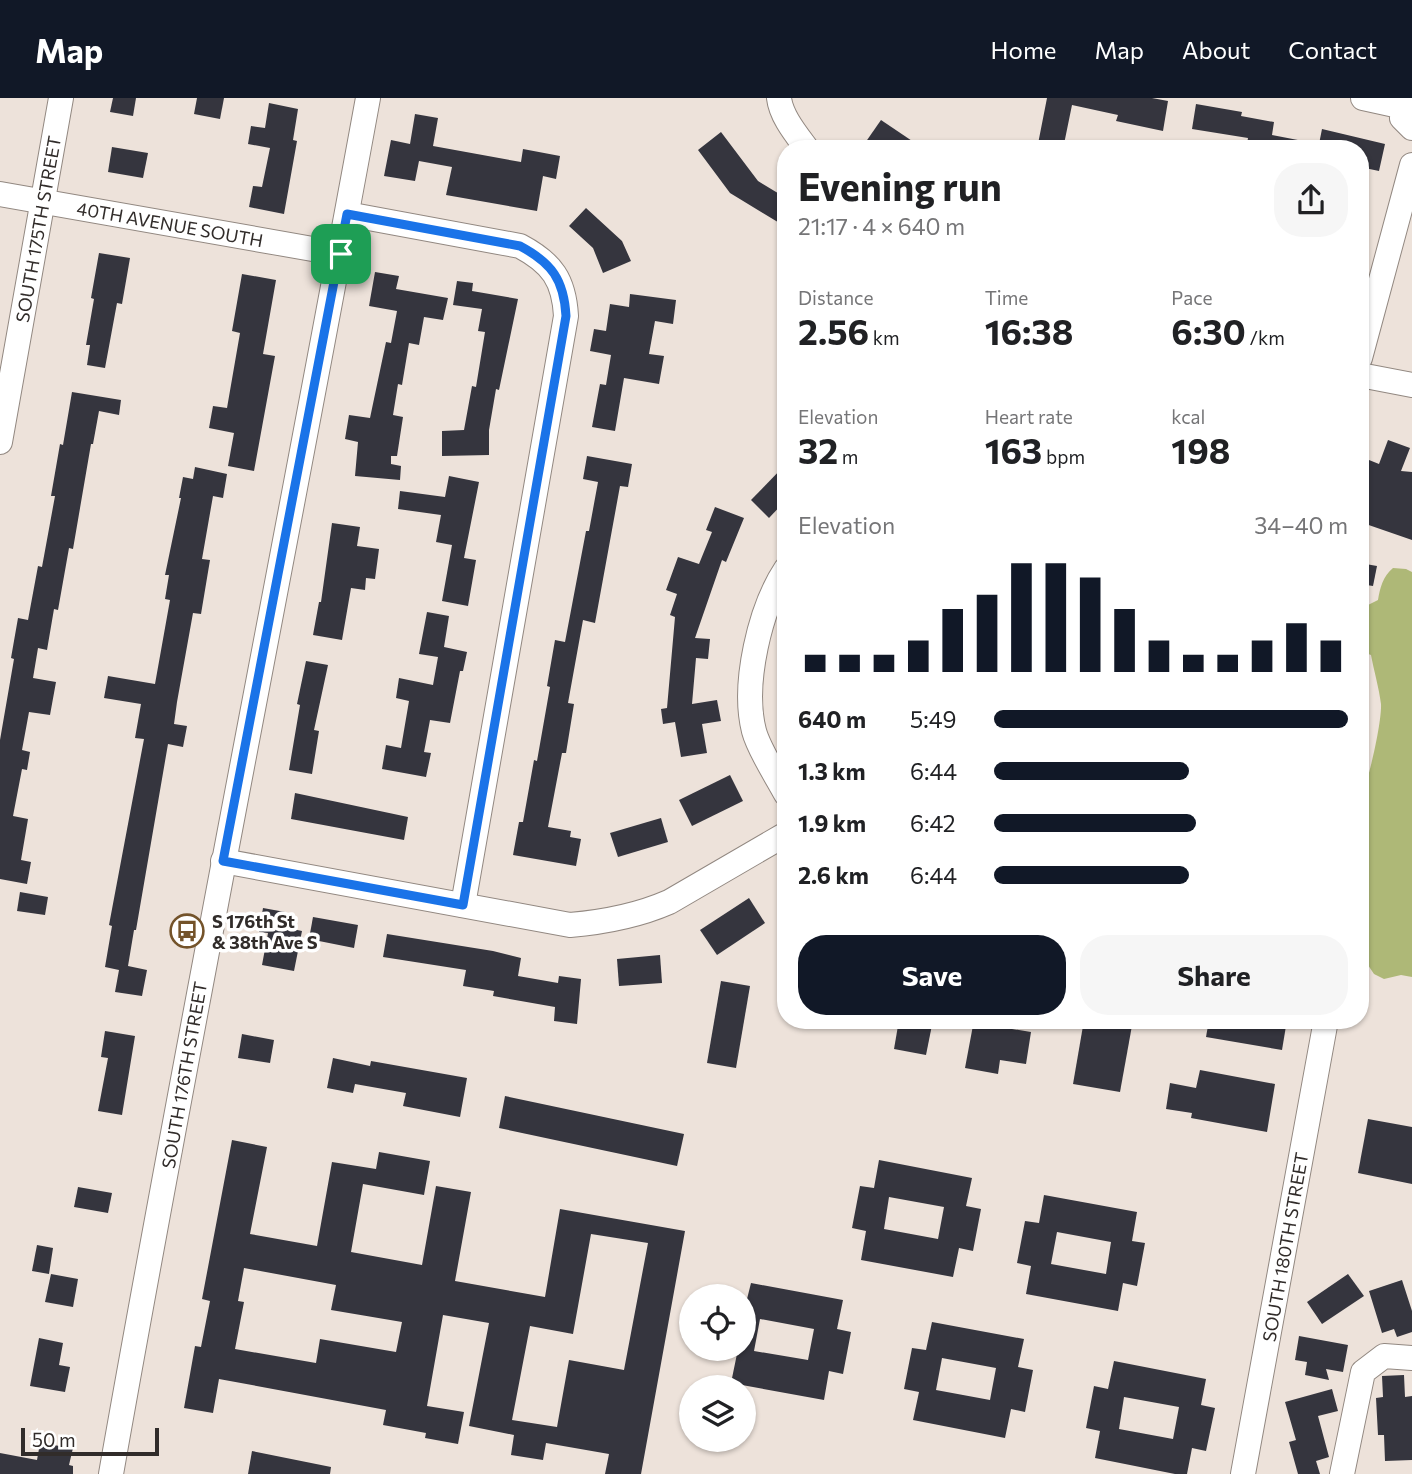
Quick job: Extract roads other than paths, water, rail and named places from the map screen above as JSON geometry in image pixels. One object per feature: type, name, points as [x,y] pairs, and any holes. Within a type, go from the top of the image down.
[{"type":"street","name":"SOUTH 175TH STREET","points":[[0,442],[61,98]]},
{"type":"street","name":"SOUTH 176TH STREET","points":[[111,1474],[223,861],[341,254],[368,98]]},
{"type":"street","points":[[779,98],[779,104],[800,140]]},
{"type":"street","points":[[1363,98],[1408,111]]},
{"type":"street","points":[[1369,325],[1412,165]]},
{"type":"street","name":"40TH AVENUE SOUTH","points":[[0,194],[341,254]]},
{"type":"street","points":[[347,214],[520,246],[539,256],[555,274],[565,294],[566,316],[463,905]]},
{"type":"street","points":[[1369,377],[1412,385]]},
{"type":"street","points":[[777,586],[769,602],[755,653],[750,691],[754,731],[777,776]]},
{"type":"street","points":[[223,861],[570,925],[610,921],[648,911],[669,902],[777,839]]},
{"type":"street","name":"SOUTH 180TH STREET","points":[[1242,1474],[1324,1029]]},
{"type":"street","points":[[1342,1474],[1363,1372],[1384,1356],[1412,1358]]},
{"type":"place","name":"S 176th St & 38th Ave S","points":[[187,931]]}]
